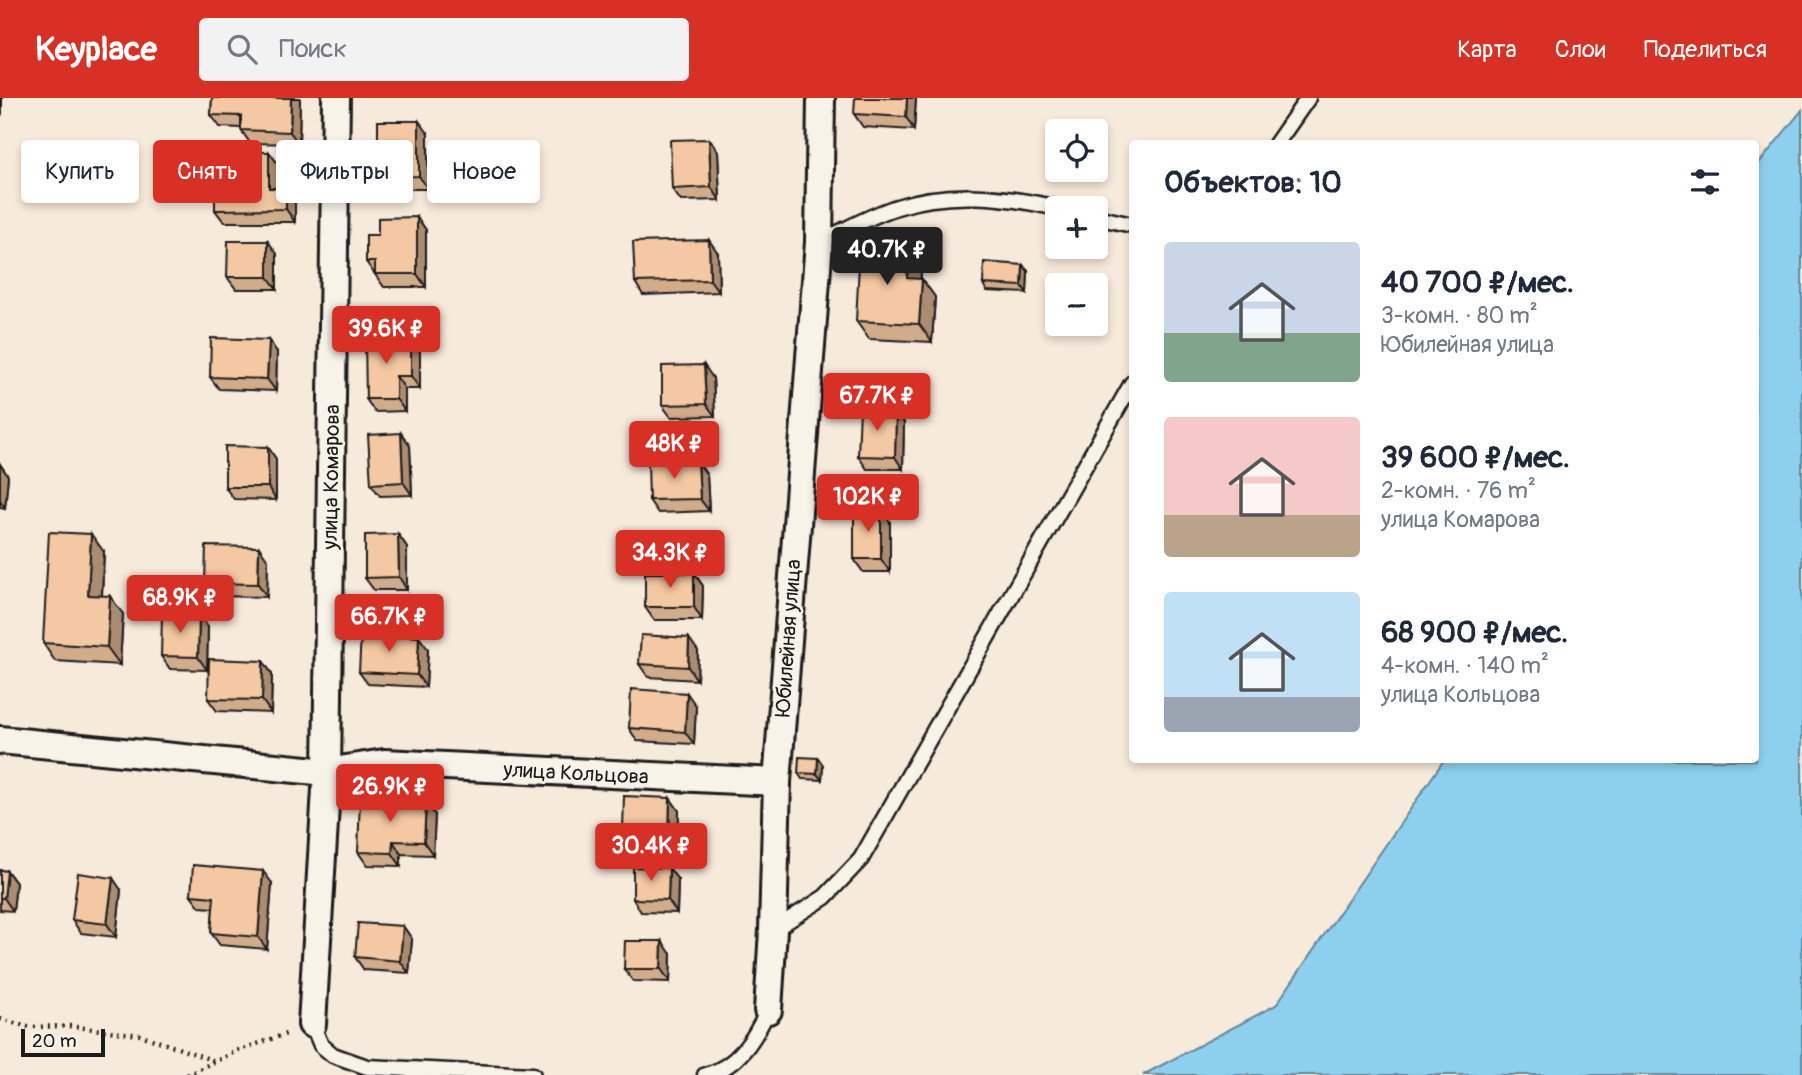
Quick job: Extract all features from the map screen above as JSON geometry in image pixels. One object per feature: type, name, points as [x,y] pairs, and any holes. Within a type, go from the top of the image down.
[{"type":"street","name":"улица Комарова","points":[[312,1024],[327,772],[336,98]]},
{"type":"street","name":"Юбилейная улица","points":[[768,1010],[777,782],[819,243],[821,98]]},
{"type":"street","name":"улица Кольцова","points":[[0,740],[327,772],[384,763],[777,782]]},
{"type":"lane","points":[[1279,140],[1308,98]]},
{"type":"lane","points":[[819,243],[898,206],[954,196],[1021,200],[1045,205]]},
{"type":"lane","points":[[1108,220],[1129,224]]},
{"type":"lane","points":[[773,930],[825,897],[861,859],[1129,388]]},
{"type":"lane","points":[[705,1075],[717,1072],[738,1056],[757,1034],[768,1010]]},
{"type":"lane","points":[[312,1024],[321,1045],[333,1055],[368,1067],[533,1075]]},
{"type":"path","points":[[0,1019],[29,1027],[69,1026],[140,1035],[215,1061]]},
{"type":"path","points":[[187,1075],[239,1050],[312,1024]]},
{"type":"water","points":[[1802,110],[1802,1075],[1143,1075],[1276,1005],[1442,763],[1759,763],[1759,163]]},
{"type":"building","points":[[212,98],[291,98],[290,132],[241,130],[241,116],[211,115]]},
{"type":"building","points":[[855,98],[907,98],[906,117],[854,114]]},
{"type":"building","points":[[378,121],[419,121],[419,176],[413,176],[413,140],[378,140]]},
{"type":"building","points":[[709,139],[711,187],[672,189],[670,140]]},
{"type":"building","points":[[262,152],[269,152],[269,188],[276,188],[276,203],[286,203],[286,209],[215,210],[215,203],[262,203]]},
{"type":"building","points":[[417,217],[417,274],[375,274],[375,262],[366,262],[366,235],[378,235],[378,218]]},
{"type":"building","points":[[709,240],[710,280],[635,282],[633,242]]},
{"type":"building","points":[[228,241],[268,241],[268,277],[227,277]]},
{"type":"building","points":[[860,245],[909,248],[907,278],[922,279],[919,324],[856,321]]},
{"type":"building","points":[[984,262],[1023,265],[1022,286],[983,284]]},
{"type":"building","points":[[211,338],[269,340],[267,379],[210,377]]},
{"type":"building","points":[[411,339],[411,376],[396,376],[396,399],[366,399],[365,340]]},
{"type":"building","points":[[704,365],[706,404],[662,405],[662,366]]},
{"type":"building","points":[[860,409],[896,410],[895,457],[858,456]]},
{"type":"building","points":[[401,433],[403,482],[371,484],[368,435]]},
{"type":"building","points":[[225,446],[268,447],[268,487],[225,487]]},
{"type":"building","points":[[698,462],[700,499],[649,500],[648,463]]},
{"type":"building","points":[[854,509],[881,509],[881,559],[854,559]]},
{"type":"building","points":[[49,532],[91,534],[88,595],[110,596],[107,647],[43,643]]},
{"type":"building","points":[[398,534],[399,577],[365,578],[365,535]]},
{"type":"building","points":[[206,546],[259,547],[258,584],[205,583]]},
{"type":"building","points":[[645,573],[694,573],[694,607],[645,607]]},
{"type":"building","points":[[162,614],[199,614],[198,657],[161,656]]},
{"type":"building","points":[[361,633],[419,637],[417,675],[359,672]]},
{"type":"building","points":[[641,635],[689,638],[688,667],[639,664]]},
{"type":"building","points":[[209,659],[263,661],[262,700],[208,699]]},
{"type":"building","points":[[631,689],[687,693],[685,732],[629,728]]},
{"type":"building","points":[[799,757],[818,758],[817,774],[798,773]]},
{"type":"building","points":[[624,796],[670,798],[669,831],[623,829]]},
{"type":"building","points":[[360,799],[426,802],[424,842],[393,841],[392,853],[358,852]]},
{"type":"building","points":[[193,865],[263,871],[258,937],[211,933],[214,897],[191,895]]},
{"type":"building","points":[[633,867],[669,868],[668,900],[633,899]]},
{"type":"building","points":[[0,870],[7,871],[4,898],[0,898]]},
{"type":"building","points":[[78,873],[113,878],[107,924],[72,920]]},
{"type":"building","points":[[358,923],[403,926],[400,961],[355,957]]},
{"type":"building","points":[[625,941],[662,941],[661,969],[624,969]]}]
